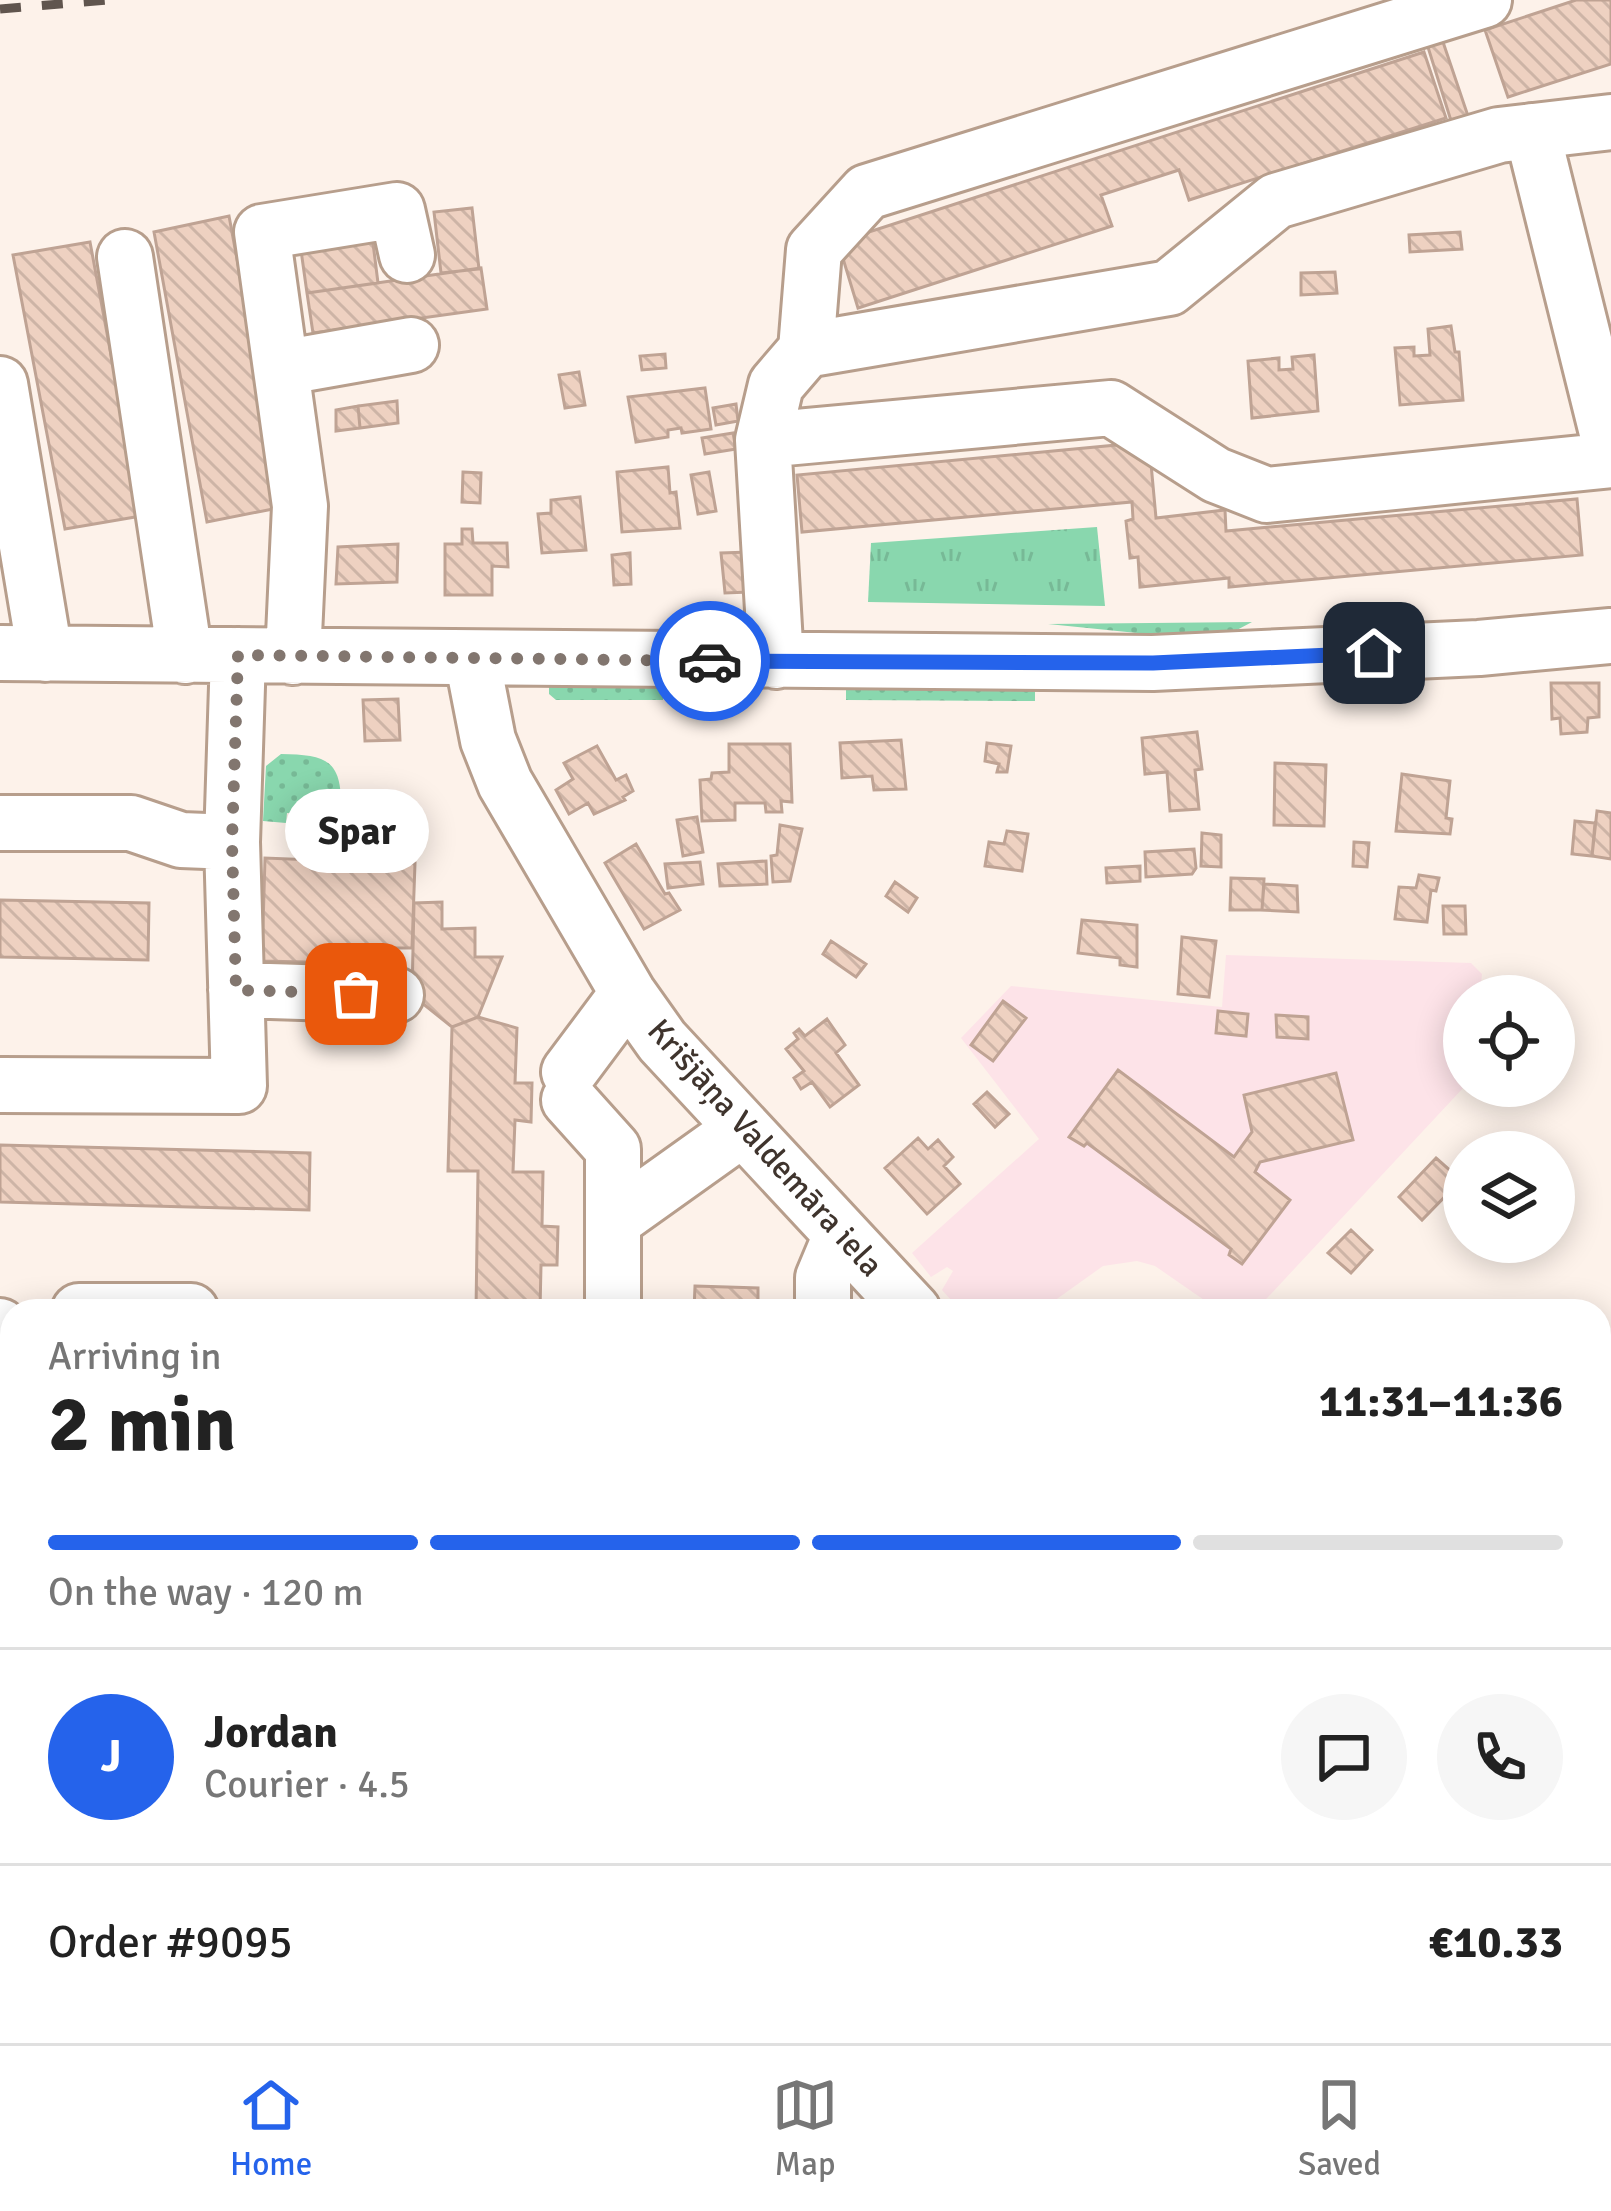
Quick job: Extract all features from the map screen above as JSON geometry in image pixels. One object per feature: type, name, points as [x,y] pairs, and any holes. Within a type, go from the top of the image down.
[{"type":"street","points":[[776,662],[763,440],[776,385],[806,350],[814,250],[867,192],[1484,0]]},
{"type":"street","points":[[806,350],[1169,288],[1276,201],[1499,135],[1611,122]]},
{"type":"street","points":[[1532,131],[1611,449]]},
{"type":"street","points":[[293,657],[300,506],[262,232],[397,210],[407,255]]},
{"type":"street","points":[[125,257],[185,656]]},
{"type":"street","points":[[281,368],[410,346]]},
{"type":"street","points":[[0,384],[22,653],[1153,663],[1479,648],[1611,636]]},
{"type":"street","points":[[763,440],[1111,408],[1216,475],[1267,495],[1611,460]]},
{"type":"street","points":[[0,1085],[239,1085],[232,842],[238,655]]},
{"type":"street","name":"Krišjāņa Valdemāra iela","points":[[472,658],[488,740],[505,783],[628,993],[662,1041],[902,1299]]},
{"type":"street","points":[[0,824],[131,823],[182,840],[232,842]]},
{"type":"street","points":[[236,990],[395,995]]},
{"type":"street","points":[[613,1299],[613,1149],[569,1086],[628,993]]},
{"type":"street","points":[[613,1221],[742,1129]]},
{"type":"street","points":[[823,1299],[823,1278],[841,1235]]},
{"type":"shaded area","points":[[1226,955],[1471,963],[1482,974],[1443,975],[1445,1107],[1266,1299],[1203,1299],[1155,1266],[1137,1261],[1103,1266],[1057,1299],[950,1299],[942,1290],[953,1271],[947,1267],[931,1277],[912,1253],[1039,1139],[961,1038],[1011,986],[1222,1007]]},
{"type":"green space","points":[[1097,527],[1105,606],[868,602],[871,543]]},
{"type":"green space","points":[[1252,622],[1216,641],[1048,624]]},
{"type":"green space","points":[[549,681],[663,682],[663,700],[556,700],[549,694]]},
{"type":"green space","points":[[846,682],[1035,682],[1035,701],[846,700]]},
{"type":"green space","points":[[281,754],[328,762],[338,778],[341,807],[314,805],[312,815],[287,813],[286,823],[263,821],[266,766]]},
{"type":"building","points":[[1576,0],[1611,0],[1611,64],[1508,97],[1485,30]]},
{"type":"building","points":[[1442,39],[1469,119],[1452,124],[1427,44]]},
{"type":"building","points":[[1424,52],[1446,118],[1189,200],[1179,170],[1101,195],[1112,226],[858,308],[838,242]]},
{"type":"building","points":[[472,208],[479,269],[441,273],[434,212]]},
{"type":"building","points":[[229,216],[283,507],[207,522],[154,232]]},
{"type":"building","points":[[371,227],[378,283],[307,293],[299,236]]},
{"type":"building","points":[[1460,232],[1462,249],[1410,252],[1409,235]]},
{"type":"building","points":[[90,242],[141,516],[65,529],[13,255]]},
{"type":"building","points":[[481,268],[487,309],[313,333],[307,293]]},
{"type":"building","points":[[1335,272],[1337,293],[1301,295],[1301,273]]},
{"type":"building","points":[[1451,326],[1455,352],[1459,352],[1463,400],[1400,405],[1395,348],[1414,347],[1414,356],[1430,355],[1428,329]]},
{"type":"building","points":[[665,354],[666,368],[642,370],[640,356]]},
{"type":"building","points":[[1314,355],[1318,411],[1252,418],[1248,361],[1279,358],[1279,370],[1293,369],[1292,357]]},
{"type":"building","points":[[579,372],[585,405],[565,408],[559,375]]},
{"type":"building","points":[[705,388],[711,429],[668,430],[668,437],[636,442],[628,397]]},
{"type":"building","points":[[397,401],[398,423],[360,428],[358,406]]},
{"type":"building","points":[[736,404],[738,421],[716,425],[713,408]]},
{"type":"building","points":[[358,406],[360,428],[336,431],[336,410]]},
{"type":"building","points":[[733,433],[736,449],[705,454],[702,438]]},
{"type":"building","points":[[1149,442],[1156,518],[1225,510],[1226,531],[1577,499],[1582,555],[1229,587],[1229,578],[1140,587],[1138,557],[1130,558],[1126,521],[1133,519],[1132,502],[802,532],[797,475]]},
{"type":"building","points":[[668,467],[680,528],[622,532],[617,472]]},
{"type":"building","points":[[463,472],[481,473],[480,503],[462,502]]},
{"type":"building","points":[[709,472],[716,511],[698,514],[691,475]]},
{"type":"building","points":[[580,497],[586,550],[542,553],[538,514],[551,513],[551,500]]},
{"type":"building","points":[[462,529],[472,529],[473,543],[507,543],[508,567],[492,566],[492,595],[445,595],[445,544],[462,544]]},
{"type":"building","points":[[398,544],[397,582],[336,584],[338,547]]},
{"type":"building","points":[[749,552],[749,592],[725,593],[721,553]]},
{"type":"building","points":[[630,553],[631,584],[614,585],[612,555]]},
{"type":"building","points":[[1551,683],[1599,683],[1599,717],[1588,718],[1587,732],[1561,734],[1560,718],[1552,719]]},
{"type":"building","points":[[398,699],[400,740],[365,741],[363,700]]},
{"type":"building","points":[[1197,732],[1202,769],[1195,770],[1199,809],[1170,811],[1167,772],[1145,774],[1142,738]]},
{"type":"building","points":[[901,740],[906,789],[874,790],[872,776],[842,778],[840,743]]},
{"type":"building","points":[[987,743],[1011,746],[1007,772],[997,772],[999,764],[985,761]]},
{"type":"building","points":[[729,744],[790,744],[792,802],[781,801],[782,812],[766,812],[765,803],[735,803],[735,820],[702,821],[700,780],[729,772]]},
{"type":"building","points":[[597,746],[616,780],[626,775],[633,791],[625,800],[594,814],[588,803],[569,814],[556,790],[573,779],[564,763]]},
{"type":"building","points":[[1275,763],[1326,765],[1324,826],[1274,825]]},
{"type":"building","points":[[1402,774],[1450,781],[1446,818],[1452,819],[1450,834],[1396,831]]},
{"type":"building","points":[[1597,811],[1611,813],[1611,859],[1592,856]]},
{"type":"building","points":[[697,817],[703,852],[683,856],[677,820]]},
{"type":"building","points":[[1575,821],[1595,823],[1592,856],[1572,854]]},
{"type":"building","points":[[780,825],[802,829],[790,881],[773,882],[771,856],[777,855]]},
{"type":"building","points":[[1007,831],[1028,834],[1022,871],[985,866],[989,842],[1004,844]]},
{"type":"building","points":[[1202,833],[1221,835],[1221,867],[1201,866]]},
{"type":"building","points":[[1354,842],[1369,843],[1367,867],[1353,866]]},
{"type":"building","points":[[636,844],[665,894],[669,893],[680,910],[644,929],[605,863]]},
{"type":"building","points":[[1194,849],[1192,874],[1146,877],[1145,852]]},
{"type":"building","points":[[314,855],[332,855],[331,861],[415,863],[412,948],[348,948],[347,963],[262,961],[265,858],[314,860]]},
{"type":"building","points":[[766,861],[767,884],[720,886],[718,864]]},
{"type":"building","points":[[700,862],[703,884],[668,888],[665,864]]},
{"type":"building","points":[[1140,866],[1140,881],[1107,883],[1106,868]]},
{"type":"building","points":[[1419,875],[1439,878],[1436,891],[1431,890],[1427,922],[1395,919],[1399,887],[1416,888]]},
{"type":"building","points":[[1231,878],[1264,879],[1262,910],[1230,910]]},
{"type":"building","points":[[895,882],[917,898],[908,912],[886,896]]},
{"type":"building","points":[[1264,884],[1297,886],[1298,912],[1262,910]]},
{"type":"building","points":[[0,900],[149,903],[148,960],[0,957]]},
{"type":"building","points":[[442,902],[442,929],[475,928],[475,957],[502,957],[478,1017],[452,1027],[412,995],[414,903]]},
{"type":"building","points":[[1443,906],[1465,906],[1466,934],[1444,934]]},
{"type":"building","points":[[1082,920],[1137,925],[1137,967],[1120,965],[1120,958],[1078,953]]},
{"type":"building","points":[[1182,937],[1216,941],[1209,997],[1178,994]]},
{"type":"building","points":[[831,941],[866,964],[856,977],[823,954]]},
{"type":"building","points":[[1003,1001],[1026,1018],[993,1061],[971,1045]]},
{"type":"building","points":[[1218,1011],[1248,1014],[1246,1036],[1216,1033]]},
{"type":"building","points":[[1276,1015],[1308,1017],[1308,1039],[1277,1037]]},
{"type":"building","points":[[478,1017],[517,1028],[515,1083],[532,1083],[531,1122],[515,1120],[513,1172],[543,1172],[542,1226],[558,1227],[557,1265],[541,1265],[540,1299],[476,1299],[478,1171],[448,1171],[452,1027]]},
{"type":"building","points":[[827,1019],[845,1045],[836,1053],[859,1085],[830,1107],[812,1082],[801,1089],[794,1078],[804,1071],[786,1049],[798,1039],[794,1033],[799,1029],[805,1036]]},
{"type":"building","points":[[1118,1070],[1234,1157],[1252,1132],[1244,1095],[1336,1073],[1353,1140],[1260,1162],[1255,1172],[1290,1200],[1242,1264],[1229,1255],[1231,1249],[1087,1143],[1084,1146],[1069,1137]]},
{"type":"building","points":[[987,1092],[1009,1114],[995,1127],[974,1104]]},
{"type":"building","points":[[918,1138],[928,1149],[938,1140],[953,1157],[944,1166],[960,1184],[927,1214],[885,1168]]},
{"type":"building","points":[[0,1145],[310,1153],[309,1210],[0,1202]]},
{"type":"building","points":[[1436,1158],[1443,1164],[1443,1198],[1422,1220],[1399,1197]]},
{"type":"building","points":[[1351,1230],[1372,1250],[1351,1273],[1328,1253]]},
{"type":"building","points":[[695,1286],[758,1288],[758,1299],[694,1299]]},
{"type":"railway","points":[[0,9],[109,0]]},
{"type":"way so far","points":[[356,994],[236,990],[232,842],[238,655],[710,661]]},
{"type":"place","name":"Spar","points":[[356,994]]},
{"type":"route","points":[[710,661],[1153,663],[1374,653]]}]
